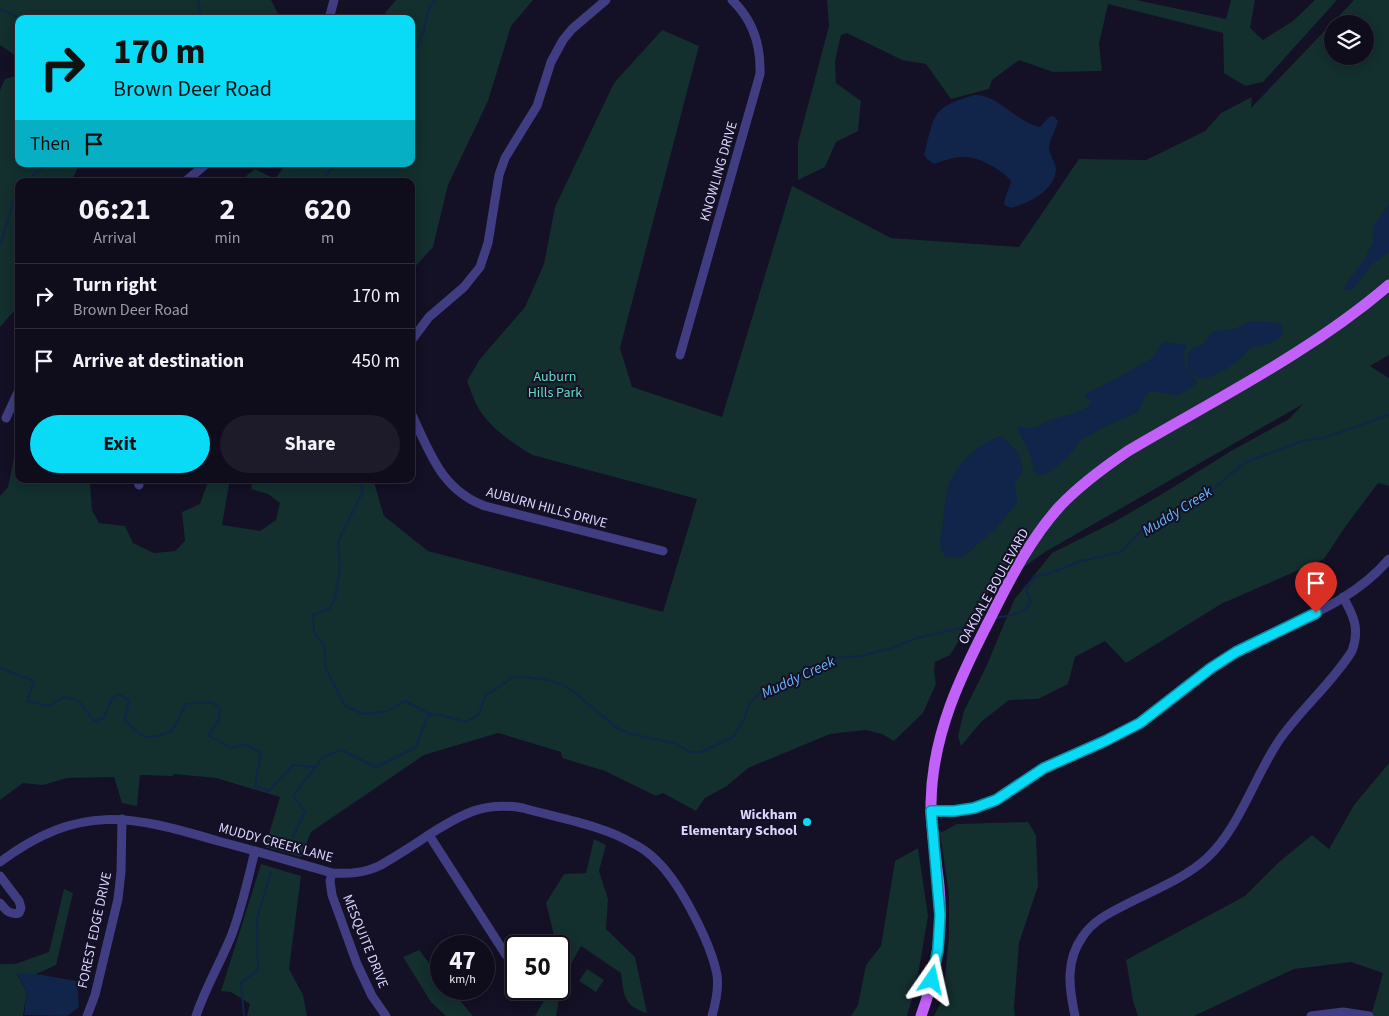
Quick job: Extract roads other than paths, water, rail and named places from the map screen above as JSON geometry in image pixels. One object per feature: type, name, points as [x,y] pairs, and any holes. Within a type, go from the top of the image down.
[{"type":"main road","name":"OAKDALE BOULEVARD","points":[[921,1016],[932,980],[940,932],[939,893],[931,811],[935,760],[942,727],[956,688],[1000,598],[1024,555],[1047,522],[1089,479],[1128,451],[1311,344],[1359,310],[1389,285]]},
{"type":"street","points":[[330,15],[334,0]]},
{"type":"street","points":[[415,336],[429,317],[464,288],[480,267],[487,249],[499,176],[504,158],[537,106],[551,62],[563,40],[572,29],[606,0]]},
{"type":"street","name":"KNOWLING DRIVE","points":[[680,355],[760,74],[759,49],[754,32],[746,16],[732,0]]},
{"type":"street","points":[[190,178],[202,167]]},
{"type":"street","points":[[6,418],[15,399]]},
{"type":"street","name":"AUBURN HILLS DRIVE","points":[[415,422],[442,475],[455,489],[470,500],[485,506],[663,551]]},
{"type":"street","points":[[931,811],[968,810],[985,805],[996,800],[1044,768],[1140,723],[1203,674],[1230,656],[1299,622],[1343,597],[1372,576],[1389,559]]},
{"type":"street","points":[[1075,1016],[1070,990],[1070,970],[1074,952],[1090,926],[1105,915],[1183,875],[1205,860],[1216,849],[1230,830],[1280,739],[1352,651],[1356,627],[1352,612],[1343,597]]},
{"type":"street","name":"MUDDY CREEK LANE","points":[[0,862],[26,844],[54,830],[101,819],[122,819],[166,826],[332,873],[352,873],[373,869],[454,819],[471,811],[489,807],[513,806],[611,833],[634,843],[657,861],[673,882],[706,942],[717,976],[718,995],[712,1016]]},
{"type":"street","name":"FOREST EDGE DRIVE","points":[[87,1016],[95,995],[118,899],[121,872],[122,819]]},
{"type":"street","points":[[429,835],[505,953]]},
{"type":"street","points":[[196,1016],[231,935],[255,851]]},
{"type":"street","name":"MESQUITE DRIVE","points":[[332,873],[330,889],[357,964],[372,996],[386,1016]]},
{"type":"street","points":[[0,876],[19,901],[21,908],[18,913],[12,914],[7,912],[0,903]]},
{"type":"street","points":[[1311,1016],[1343,1012],[1369,1016]]},
{"type":"water","points":[[974,95],[991,99],[1023,120],[1040,127],[1050,116],[1055,117],[1058,121],[1049,147],[1056,170],[1051,184],[1040,195],[1011,208],[1004,205],[1011,181],[992,166],[976,159],[963,157],[934,164],[924,155],[933,122],[942,109],[949,104]]},
{"type":"water","points":[[1389,205],[1389,252],[1372,264],[1353,289],[1347,290],[1343,288],[1365,258],[1373,242],[1373,228]]},
{"type":"water","points":[[1252,321],[1280,323],[1281,336],[1278,340],[1248,350],[1234,364],[1211,377],[1198,377],[1190,371],[1187,361],[1189,352],[1202,344],[1209,335],[1215,331],[1235,329]]},
{"type":"water","points":[[1164,342],[1187,345],[1184,361],[1198,383],[1177,396],[1151,392],[1146,395],[1138,412],[1100,429],[1080,441],[1067,458],[1048,473],[1039,476],[1034,472],[1031,456],[1017,428],[1035,428],[1047,421],[1084,409],[1089,406],[1091,401],[1085,396],[1087,393],[1151,359]]},
{"type":"water","points":[[1000,436],[1016,451],[1021,460],[1023,471],[1014,485],[1017,502],[991,532],[961,558],[946,557],[941,549],[940,542],[950,482],[960,465],[974,451]]},
{"type":"water","points":[[17,973],[36,974],[77,981],[79,1007],[67,1016],[24,1015],[27,992]]},
{"type":"waterway","points":[[198,0],[200,15]]},
{"type":"waterway","points":[[415,51],[421,40],[429,8],[435,0]]},
{"type":"waterway","points":[[0,9],[15,16]]},
{"type":"waterway","points":[[30,178],[43,167]]},
{"type":"waterway","points":[[323,178],[334,167]]},
{"type":"waterway","points":[[0,246],[15,195]]},
{"type":"waterway","name":"Muddy Creek","points":[[996,618],[1016,614],[1029,606],[1031,601],[1026,590],[1030,582],[1037,576],[1048,574],[1081,561],[1121,552],[1146,526],[1200,500],[1244,463],[1305,440],[1324,438],[1389,415]]},
{"type":"waterway","points":[[359,483],[363,491],[338,542],[340,569],[335,598],[329,609],[313,615],[314,632],[324,646],[326,669],[345,706],[363,714],[387,711],[405,701],[432,715]]},
{"type":"waterway","name":"Muddy Creek","points":[[286,852],[305,811],[293,796],[323,757],[342,750],[376,767],[416,747],[427,717],[437,714],[466,722],[479,714],[485,696],[515,676],[547,680],[561,684],[574,692],[617,728],[631,734],[674,743],[690,752],[701,752],[733,737],[744,720],[749,704],[760,692],[789,682],[836,658],[861,656],[889,649],[917,638],[984,621]]},
{"type":"waterway","name":"Muddy Creek","points":[[0,668],[34,681],[27,701],[49,706],[64,697],[79,701],[94,721],[104,718],[111,700],[118,694],[129,700],[125,719],[136,731],[146,737],[172,731],[186,704],[211,702],[220,708],[218,722],[208,735],[231,748],[246,745],[261,753],[255,786],[269,791],[293,765],[315,767]]},
{"type":"waterway","points":[[244,1016],[241,983],[258,970],[257,919],[271,872]]},
{"type":"place","name":"Wickham Elementary School","points":[[807,822]]},
{"type":"park label","name":"Auburn Hills Park","points":[[555,384]]}]
